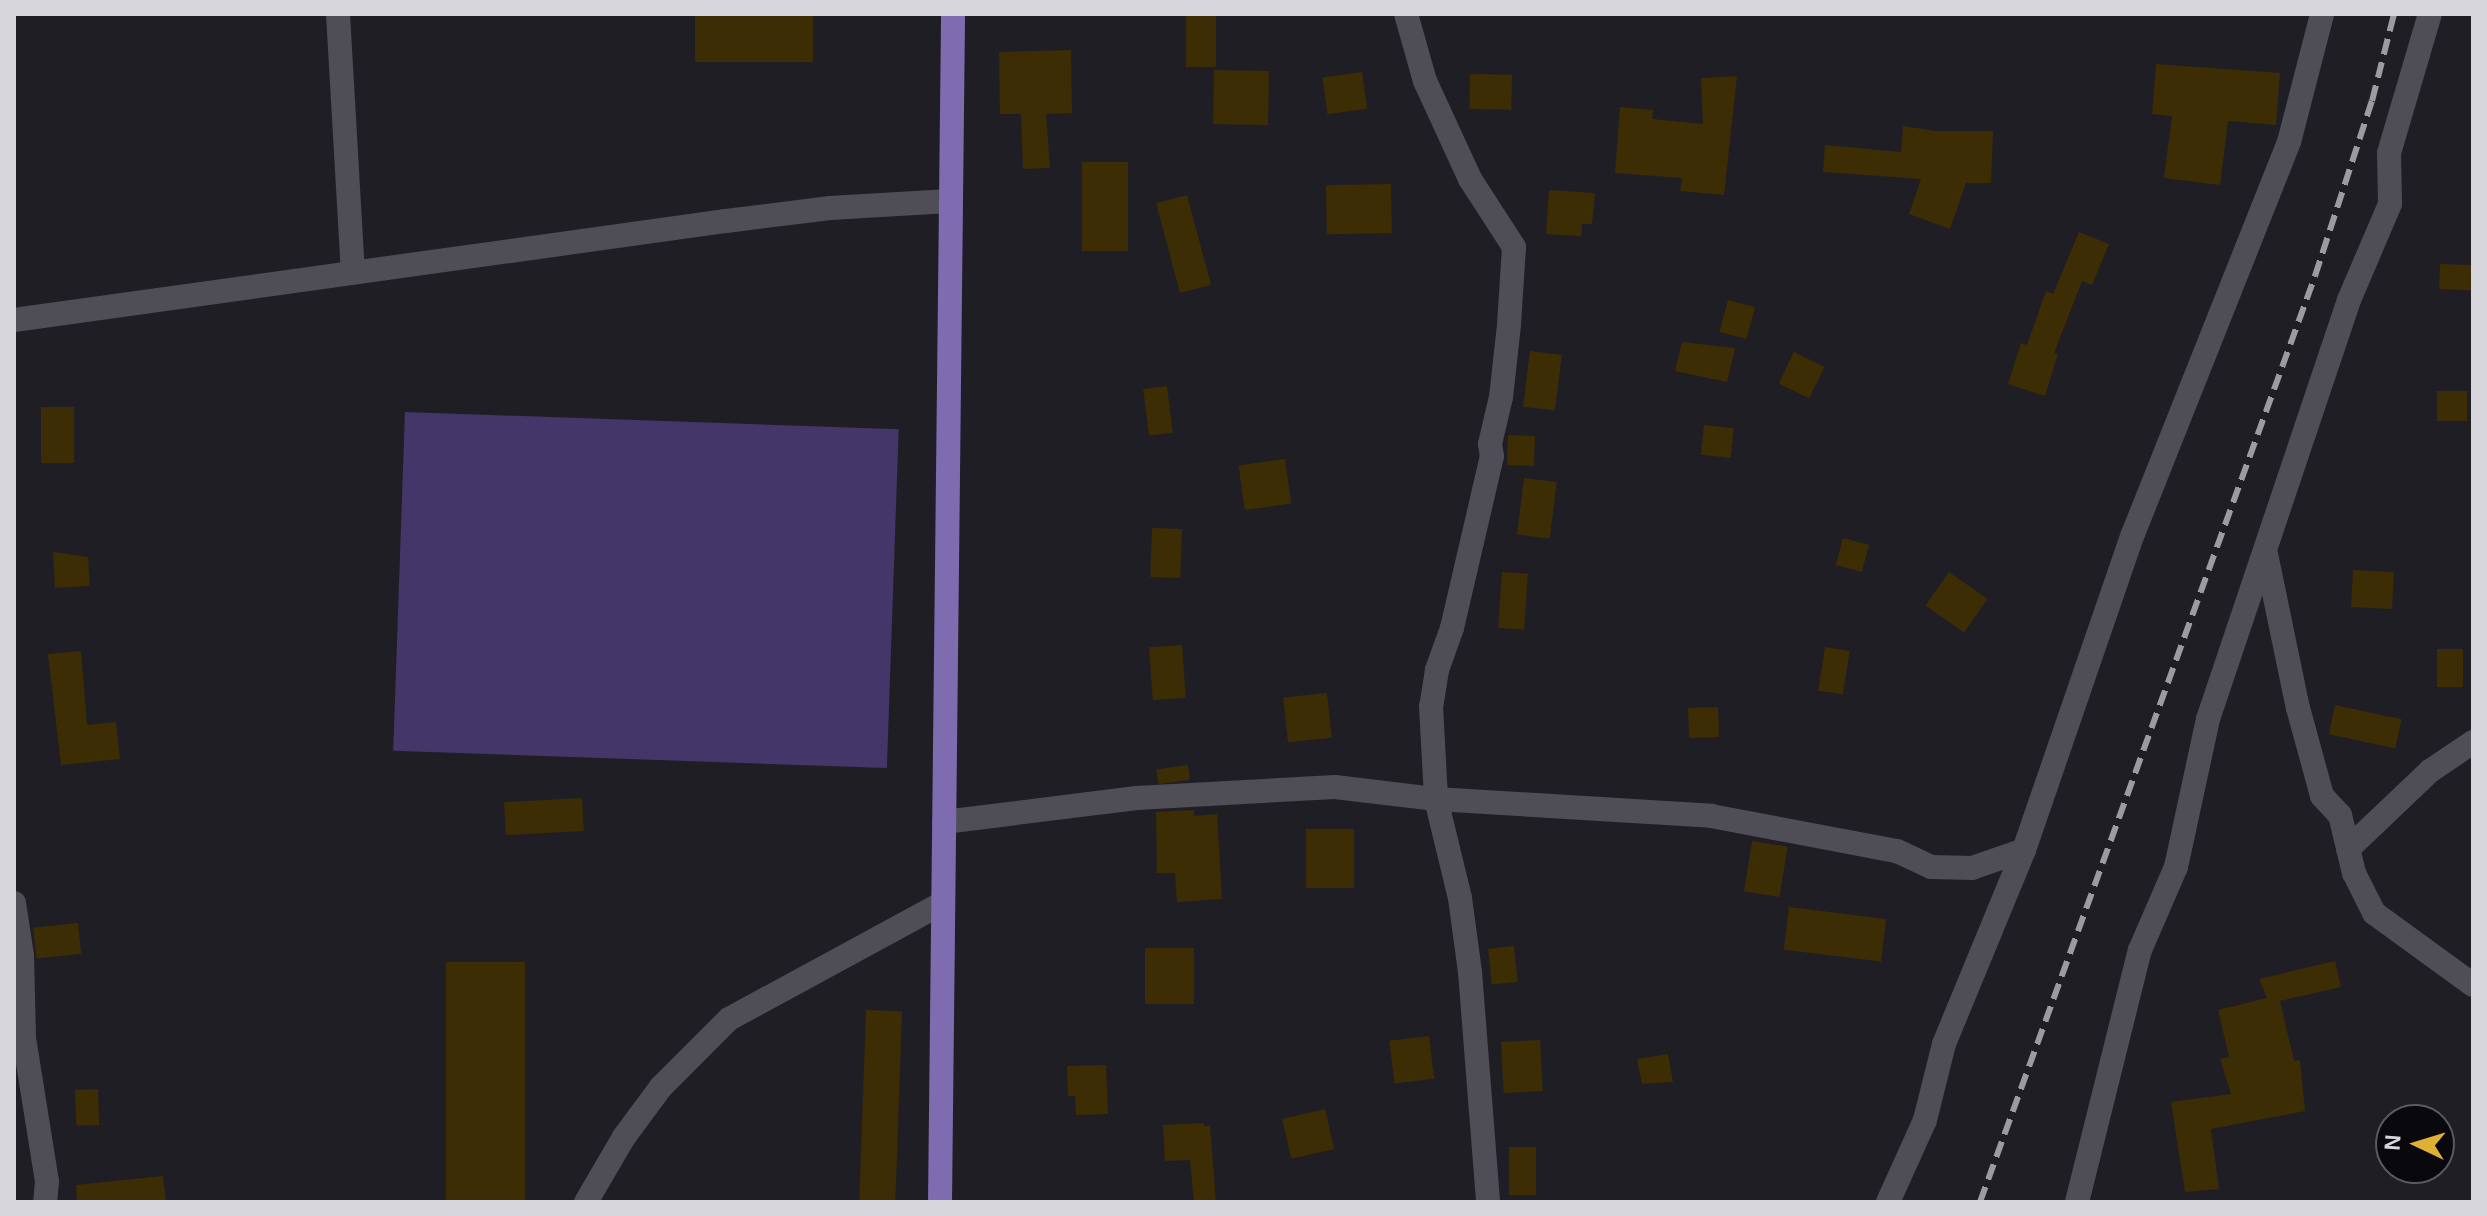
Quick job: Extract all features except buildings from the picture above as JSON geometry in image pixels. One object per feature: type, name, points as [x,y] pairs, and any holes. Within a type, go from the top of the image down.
[{"type":"main road","points":[[940,1202],[953,14]]},
{"type":"street","points":[[338,14],[353,273]]},
{"type":"street","points":[[1406,14],[1425,81],[1470,179],[1514,247],[1501,397],[1490,444],[1492,456],[1452,628],[1437,670],[1431,706],[1436,799],[1460,898],[1477,1038],[1488,1202]]},
{"type":"street","points":[[1888,1202],[1925,1120],[1944,1044],[2024,850],[2133,534],[2289,142],[2322,14]]},
{"type":"street","points":[[2077,1202],[2140,950],[2176,867],[2208,719],[2349,300],[2390,204],[2389,153],[2430,14]]},
{"type":"street","points":[[14,320],[726,221],[830,208],[950,201]]},
{"type":"street","points":[[2266,552],[2322,796],[2340,815],[2354,873],[2374,913],[2473,985]]},
{"type":"street","points":[[2348,849],[2430,771],[2473,742]]},
{"type":"street","points":[[944,822],[1137,798],[1335,787],[1436,799],[1711,816],[1897,851],[1931,867],[1972,868],[2024,850]]},
{"type":"street","points":[[14,903],[22,955],[24,1038],[47,1181],[45,1202]]},
{"type":"street","points":[[586,1202],[624,1137],[661,1087],[729,1019],[943,903]]},
{"type":"shaded area","points":[[405,412],[899,429],[887,768],[393,751]]},
{"type":"railway","points":[[1980,1202],[2315,276],[2372,101],[2394,14]]}]
